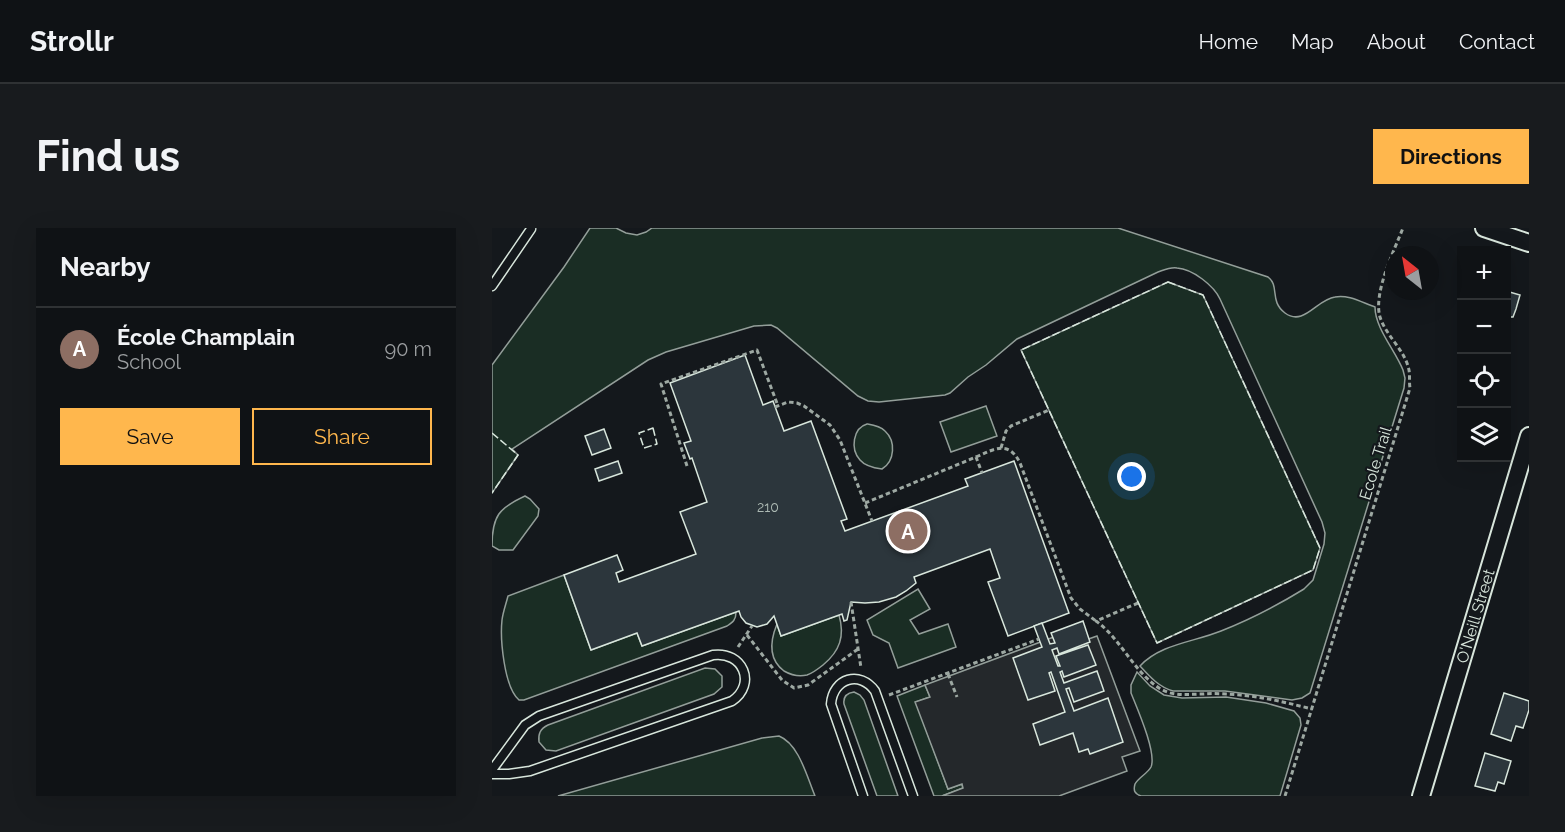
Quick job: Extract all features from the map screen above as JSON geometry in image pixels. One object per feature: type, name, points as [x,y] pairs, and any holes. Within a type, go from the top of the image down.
[{"type":"street","points":[[1484,228],[1529,243]]},
{"type":"street","name":"O'Neill Street","points":[[1421,796],[1529,436]]},
{"type":"lane","points":[[492,286],[531,229]]},
{"type":"lane","points":[[713,655],[731,657],[740,664],[745,679],[741,692],[732,701],[530,771],[509,774],[492,772],[525,725],[539,716],[713,655]]},
{"type":"lane","points":[[863,796],[831,704],[838,685],[848,680],[863,680],[872,687],[913,796]]},
{"type":"path","name":"Ecole Trail","points":[[1286,796],[1410,388],[1408,369],[1380,316],[1378,303],[1380,290],[1403,228]]},
{"type":"path","points":[[687,466],[661,384],[757,350],[777,406],[788,402],[797,403],[831,424],[840,440],[872,521]]},
{"type":"path","points":[[1001,448],[1006,430],[1011,426],[1049,410]]},
{"type":"path","points":[[865,503],[976,457],[1001,448],[1011,450],[1017,457],[1071,598],[1080,609],[1108,631],[1150,681],[1166,692],[1183,695],[1240,695],[1312,709]]},
{"type":"path","points":[[976,457],[982,473]]},
{"type":"path","points":[[851,602],[863,680]]},
{"type":"path","points":[[1096,621],[1138,603]]},
{"type":"path","points":[[731,657],[753,626]]},
{"type":"path","points":[[747,634],[782,680],[794,688],[807,685],[858,649]]},
{"type":"path","points":[[878,699],[1039,639]]},
{"type":"path","points":[[948,674],[957,697]]},
{"type":"green space","points":[[590,228],[616,228],[637,235],[652,228],[1118,228],[1268,277],[1272,281],[1277,304],[1285,313],[1292,316],[1304,315],[1322,302],[1340,296],[1375,307],[1378,323],[1403,370],[1404,388],[1310,693],[1292,700],[1225,691],[1173,691],[1151,678],[1140,666],[1167,648],[1232,627],[1304,589],[1313,580],[1324,544],[1325,533],[1322,522],[1220,299],[1213,289],[1190,271],[1174,268],[1158,272],[1017,339],[945,395],[879,402],[868,401],[858,396],[771,325],[754,326],[666,352],[648,360],[512,449],[518,455],[492,493],[492,365]]},
{"type":"green space","points":[[1168,282],[1203,295],[1320,548],[1313,570],[1157,643],[1021,350]]},
{"type":"green space","points":[[986,406],[997,436],[951,452],[940,422]]},
{"type":"green space","points":[[867,424],[883,429],[891,440],[892,456],[882,469],[864,464],[855,450],[856,434],[862,426]]},
{"type":"green space","points":[[525,496],[539,509],[538,516],[513,550],[499,550],[492,546],[496,520],[503,509]]},
{"type":"green space","points":[[564,575],[591,650],[637,633],[642,646],[736,612],[735,617],[727,626],[519,700],[510,685],[503,650],[502,620],[508,596]]},
{"type":"green space","points":[[918,589],[930,609],[910,620],[919,634],[948,624],[956,647],[898,668],[889,643],[873,635],[867,620]]},
{"type":"green space","points":[[839,615],[840,643],[834,654],[823,665],[801,676],[789,674],[775,661],[772,643],[777,624],[781,636]]},
{"type":"green space","points":[[705,668],[715,669],[722,676],[722,687],[714,694],[556,751],[546,750],[539,742],[540,732],[548,725]]},
{"type":"green space","points":[[1137,672],[1150,686],[1164,695],[1182,698],[1226,697],[1266,703],[1294,711],[1300,718],[1301,725],[1280,796],[1141,796],[1136,793],[1135,784],[1151,767],[1152,760],[1146,730],[1131,693],[1131,685]]},
{"type":"green space","points":[[925,685],[930,697],[916,702],[948,789],[962,784],[963,788],[942,796],[934,796],[897,696]]},
{"type":"green space","points":[[854,692],[864,700],[898,796],[877,796],[844,704],[846,696]]},
{"type":"green space","points":[[779,736],[786,740],[797,753],[815,796],[558,796],[762,738]]},
{"type":"shaded area","points":[[1078,628],[1083,641],[1097,636],[1140,751],[1122,757],[1127,771],[1059,796],[942,796],[963,788],[962,784],[948,789],[915,702],[930,697],[925,685]]},
{"type":"building","points":[[1511,292],[1520,295],[1513,317],[1511,317]]},
{"type":"building","points":[[745,355],[763,405],[773,401],[784,431],[811,421],[847,519],[841,521],[845,531],[968,486],[965,479],[1014,461],[1069,613],[1008,636],[988,582],[1000,578],[990,549],[914,577],[916,583],[896,597],[879,602],[851,602],[847,620],[844,621],[842,614],[781,636],[774,616],[767,624],[757,627],[746,623],[739,611],[642,646],[637,633],[591,650],[564,575],[617,555],[623,570],[616,573],[619,582],[696,554],[680,512],[707,502],[692,458],[690,459],[684,443],[691,441],[670,383]]},
{"type":"building","points":[[604,429],[611,448],[592,455],[585,436]]},
{"type":"building","points":[[618,461],[622,473],[599,481],[595,469]]},
{"type":"building","points":[[1083,621],[1090,642],[1059,654],[1057,648],[1052,650],[1060,666],[1056,656],[1088,645],[1096,665],[1064,677],[1062,671],[1060,672],[1064,683],[1097,671],[1104,691],[1074,702],[1069,688],[1066,689],[1074,711],[1108,698],[1123,742],[1090,754],[1088,749],[1079,752],[1073,733],[1040,745],[1033,724],[1065,712],[1051,672],[1049,673],[1055,691],[1028,700],[1013,658],[1042,647],[1034,626],[1042,623],[1050,644],[1055,643],[1051,633]]},
{"type":"building","points":[[1504,693],[1529,701],[1529,710],[1523,728],[1516,726],[1511,741],[1491,734]]},
{"type":"building","points":[[1485,753],[1511,761],[1504,784],[1498,782],[1495,791],[1475,786]]},
{"type":"fence","points":[[1168,282],[1203,295],[1320,548],[1313,570],[1157,643],[1021,350],[1168,282]]},
{"type":"fence","points":[[653,428],[657,444],[644,448],[639,433],[653,428]]},
{"type":"fence","points":[[492,433],[518,455],[492,493]]},
{"type":"place","name":"École Champlain","points":[[908,531]]}]
